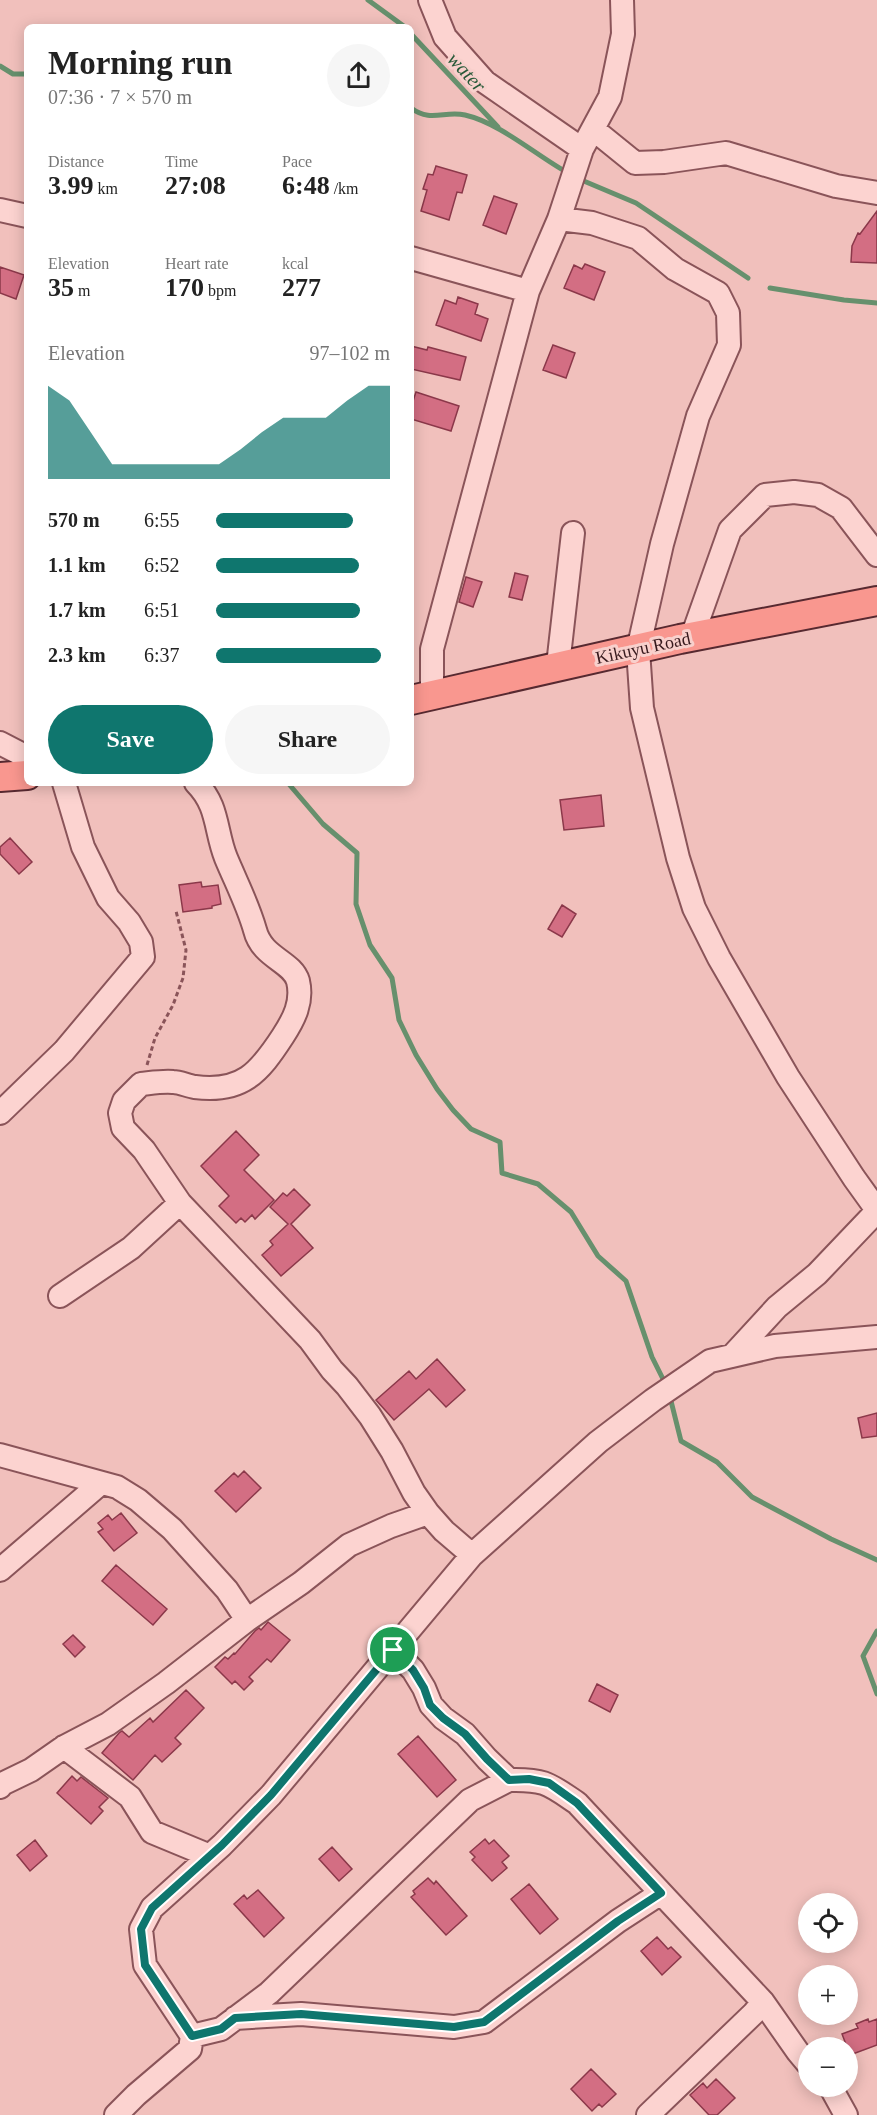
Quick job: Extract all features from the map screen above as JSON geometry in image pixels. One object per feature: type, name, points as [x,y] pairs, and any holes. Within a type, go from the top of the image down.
[{"type":"main road","name":"Kikuyu Road","points":[[422,698],[558,665],[877,601]]},
{"type":"main road","points":[[0,777],[24,775]]},
{"type":"street","points":[[430,0],[445,37],[485,82],[582,149]]},
{"type":"street","points":[[422,698],[432,649],[528,291],[559,219],[582,149],[610,97],[623,34],[622,0]]},
{"type":"street","points":[[593,129],[635,163],[664,162],[726,153],[836,186],[877,193]]},
{"type":"street","points":[[2,212],[24,216]]},
{"type":"street","points":[[559,219],[592,223],[638,238],[675,269],[718,293],[728,313],[729,345],[698,416],[662,544],[638,650],[642,708],[678,858],[694,908],[719,958],[788,1077],[877,1210],[817,1274],[777,1307],[732,1356]]},
{"type":"street","points":[[414,259],[528,291]]},
{"type":"street","points":[[692,637],[730,530],[765,495],[794,492],[818,495],[841,508],[877,555]]},
{"type":"street","points":[[558,665],[573,533]]},
{"type":"street","points":[[0,743],[24,755]]},
{"type":"street","points":[[0,1113],[64,1051],[143,957],[141,942],[129,922],[108,897],[83,846],[65,786]]},
{"type":"street","points":[[199,786],[214,808],[225,856],[245,900],[257,939],[268,953],[284,963],[297,978],[300,998],[293,1019],[259,1070],[236,1085],[214,1088],[193,1087],[174,1082],[141,1084],[124,1101],[120,1113],[123,1128],[144,1150],[180,1203],[324,1357],[370,1416],[428,1513],[472,1556]]},
{"type":"street","points":[[60,1296],[131,1248],[180,1203]]},
{"type":"street","points":[[119,2114],[136,2095],[190,2049],[192,2036],[145,1965],[141,1929],[152,1908],[210,1856],[271,1795],[472,1556],[598,1442],[710,1360],[775,1346],[877,1337]]},
{"type":"street","points":[[0,1455],[117,1487],[138,1500],[172,1529],[227,1590],[247,1620]]},
{"type":"street","points":[[0,1570],[101,1483]]},
{"type":"street","points":[[1,1785],[31,1770],[64,1747],[108,1724],[166,1683],[247,1620],[301,1583],[349,1545],[391,1526],[428,1513]]},
{"type":"street","points":[[393,1650],[413,1670],[424,1688],[430,1705],[465,1734],[509,1780]]},
{"type":"street","points":[[64,1747],[130,1797],[152,1832],[210,1856]]},
{"type":"street","points":[[192,2036],[221,2029],[269,1993],[470,1800],[509,1780],[529,1779],[549,1783],[577,1803],[763,2002],[798,2052]]},
{"type":"street","points":[[235,2018],[301,2014],[454,2027],[484,2022],[618,1921],[661,1893]]},
{"type":"street","points":[[648,2115],[763,2002]]},
{"type":"street","points":[[836,2097],[846,2115]]},
{"type":"path","points":[[141,1084],[155,1038],[173,1005],[183,978],[186,950],[176,911]]},
{"type":"building","points":[[436,166],[467,175],[462,193],[457,192],[449,220],[421,211],[427,190],[423,189],[428,174],[433,175]]},
{"type":"building","points":[[494,196],[517,204],[506,234],[483,225]]},
{"type":"building","points":[[877,211],[877,263],[851,262],[852,246],[858,233],[860,234]]},
{"type":"building","points":[[585,264],[605,272],[594,300],[564,288],[574,265],[582,269]]},
{"type":"building","points":[[0,267],[24,275],[16,299],[0,293]]},
{"type":"building","points":[[458,297],[478,304],[475,314],[488,319],[481,341],[436,325],[445,300],[456,304]]},
{"type":"building","points":[[553,345],[575,353],[566,378],[543,370]]},
{"type":"building","points":[[414,347],[427,350],[428,347],[466,357],[460,380],[414,370]]},
{"type":"building","points":[[416,392],[459,406],[451,431],[414,420]]},
{"type":"building","points":[[515,573],[528,576],[522,600],[509,597]]},
{"type":"building","points":[[466,577],[482,582],[473,607],[459,602]]},
{"type":"building","points":[[601,795],[604,826],[564,830],[560,800]]},
{"type":"building","points":[[10,838],[32,862],[19,874],[0,854],[0,847]]},
{"type":"building","points":[[201,882],[202,887],[218,885],[221,904],[212,906],[212,908],[183,912],[179,885]]},
{"type":"building","points":[[562,905],[576,914],[562,937],[548,929]]},
{"type":"building","points":[[236,1131],[259,1155],[244,1170],[274,1200],[255,1219],[252,1215],[245,1222],[241,1218],[236,1223],[219,1206],[229,1196],[201,1166]]},
{"type":"building","points":[[294,1189],[310,1205],[291,1224],[313,1248],[281,1276],[262,1255],[273,1245],[270,1241],[288,1224],[270,1207],[283,1193],[287,1196]]},
{"type":"building","points":[[437,1359],[465,1390],[446,1407],[429,1389],[394,1420],[376,1400],[409,1371],[416,1379]]},
{"type":"building","points":[[877,1413],[877,1436],[862,1438],[858,1418]]},
{"type":"building","points":[[244,1471],[261,1488],[236,1512],[215,1491],[234,1473],[238,1477]]},
{"type":"building","points":[[121,1513],[137,1533],[114,1551],[98,1532],[103,1529],[98,1523],[108,1515],[112,1520]]},
{"type":"building","points":[[116,1565],[167,1609],[153,1625],[102,1581]]},
{"type":"building","points":[[268,1622],[290,1640],[271,1662],[267,1659],[249,1677],[253,1681],[244,1690],[235,1681],[232,1684],[215,1667],[225,1657],[228,1659],[235,1654],[255,1631],[259,1628],[261,1630]]},
{"type":"building","points":[[73,1635],[85,1647],[75,1657],[63,1644]]},
{"type":"building","points":[[597,1684],[618,1695],[610,1712],[589,1701]]},
{"type":"building","points":[[186,1690],[204,1708],[175,1738],[181,1744],[162,1762],[155,1755],[133,1780],[102,1753],[122,1731],[129,1737],[150,1718],[153,1722]]},
{"type":"building","points":[[418,1736],[456,1780],[437,1797],[398,1754]]},
{"type":"building","points":[[72,1776],[77,1781],[81,1777],[108,1798],[99,1807],[103,1811],[91,1824],[57,1793]]},
{"type":"building","points":[[485,1839],[489,1844],[494,1840],[509,1856],[502,1862],[507,1868],[492,1881],[472,1860],[475,1857],[470,1852]]},
{"type":"building","points":[[35,1840],[47,1856],[30,1871],[17,1855]]},
{"type":"building","points":[[332,1847],[352,1869],[339,1881],[319,1859]]},
{"type":"building","points":[[428,1878],[434,1884],[436,1881],[467,1916],[446,1935],[411,1897],[415,1894],[413,1891]]},
{"type":"building","points":[[529,1884],[558,1919],[540,1934],[511,1899]]},
{"type":"building","points":[[258,1890],[284,1918],[264,1937],[234,1904],[244,1895],[247,1899]]},
{"type":"building","points":[[657,1937],[668,1949],[671,1947],[681,1957],[662,1975],[641,1951]]},
{"type":"building","points":[[868,2019],[869,2022],[877,2019],[877,2045],[858,2052],[858,2037],[843,2037],[842,2034],[858,2028],[858,2023]]},
{"type":"building","points":[[591,2069],[616,2094],[602,2107],[599,2104],[592,2111],[571,2089]]},
{"type":"building","points":[[716,2079],[735,2098],[717,2115],[709,2115],[690,2095],[703,2083],[707,2088]]},
{"type":"waterway","name":"water","points":[[368,0],[401,24]]},
{"type":"waterway","name":"water","points":[[414,37],[498,127]]},
{"type":"waterway","points":[[0,66],[13,74],[24,74]]},
{"type":"waterway","name":"water","points":[[414,110],[425,115],[458,114],[478,119],[505,132],[568,173]]},
{"type":"waterway","points":[[579,179],[636,203],[748,278]]},
{"type":"waterway","points":[[770,288],[877,303]]},
{"type":"waterway","points":[[291,786],[323,824],[357,853],[356,904],[370,945],[392,978],[399,1020],[416,1055],[437,1089],[471,1129],[500,1142],[502,1173],[538,1184],[571,1212],[598,1256],[626,1281],[652,1357],[666,1385]]},
{"type":"waterway","points":[[670,1397],[681,1441],[717,1462],[752,1497],[831,1539],[877,1560]]},
{"type":"waterway","points":[[877,1631],[863,1656],[877,1694]]},
{"type":"route","points":[[393,1650],[413,1670],[424,1688],[430,1705],[465,1734],[509,1780],[529,1779],[549,1783],[577,1803],[661,1893],[618,1921],[484,2022],[454,2027],[301,2014],[235,2018],[221,2029],[192,2036],[145,1965],[141,1929],[152,1908],[222,1845],[271,1795],[393,1650]]}]
